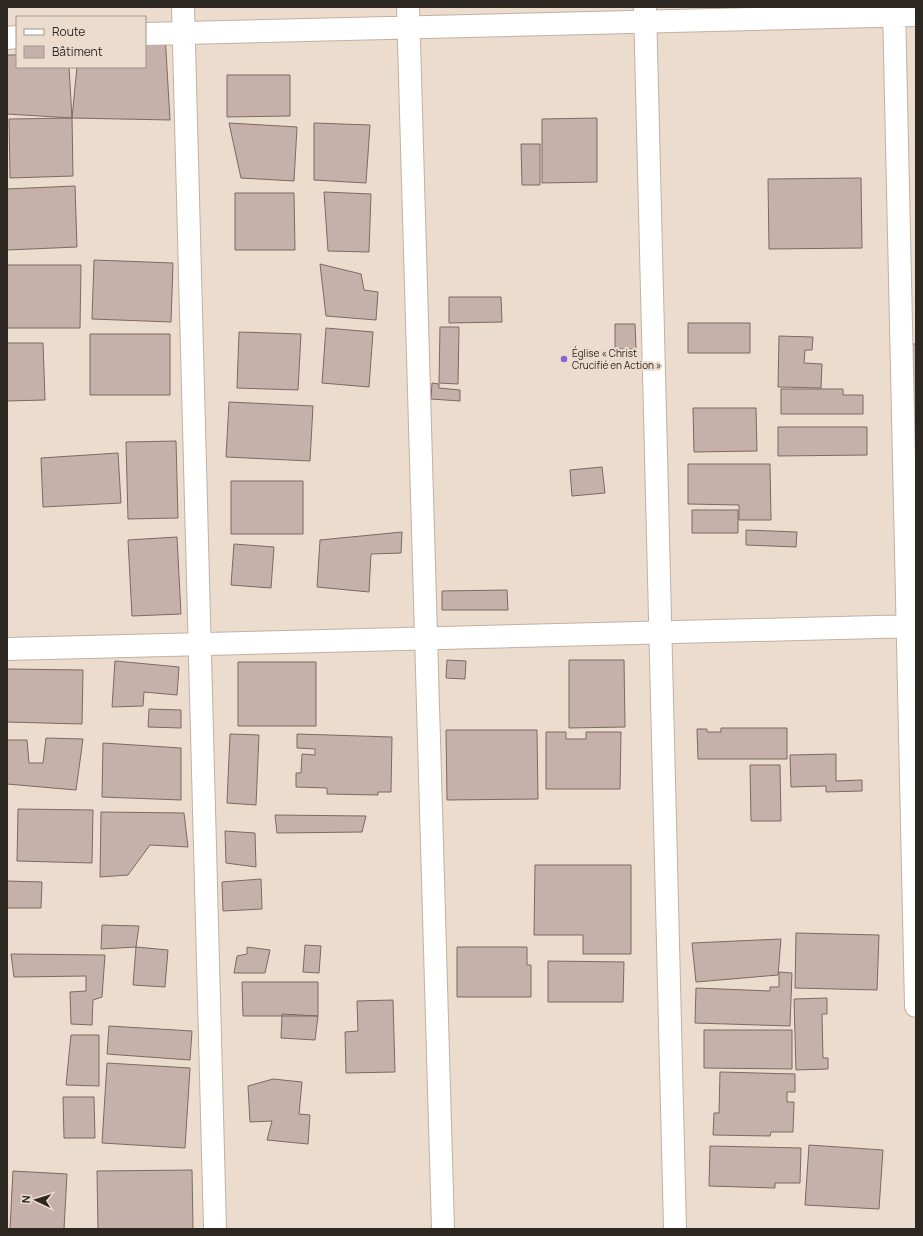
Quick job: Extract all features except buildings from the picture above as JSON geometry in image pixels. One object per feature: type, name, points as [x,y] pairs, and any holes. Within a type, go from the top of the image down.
[{"type":"street","points":[[183,7],[215,1229]]},
{"type":"street","points":[[146,34],[184,33],[409,17],[894,11],[916,15]]},
{"type":"street","points":[[894,11],[912,626],[916,1006]]},
{"type":"street","points":[[645,14],[675,1229]]},
{"type":"street","points":[[409,17],[443,1229]]},
{"type":"street","points":[[7,648],[912,626]]},
{"type":"place","name":"Église « Christ Crucifié en Action »","points":[[564,359]]}]
